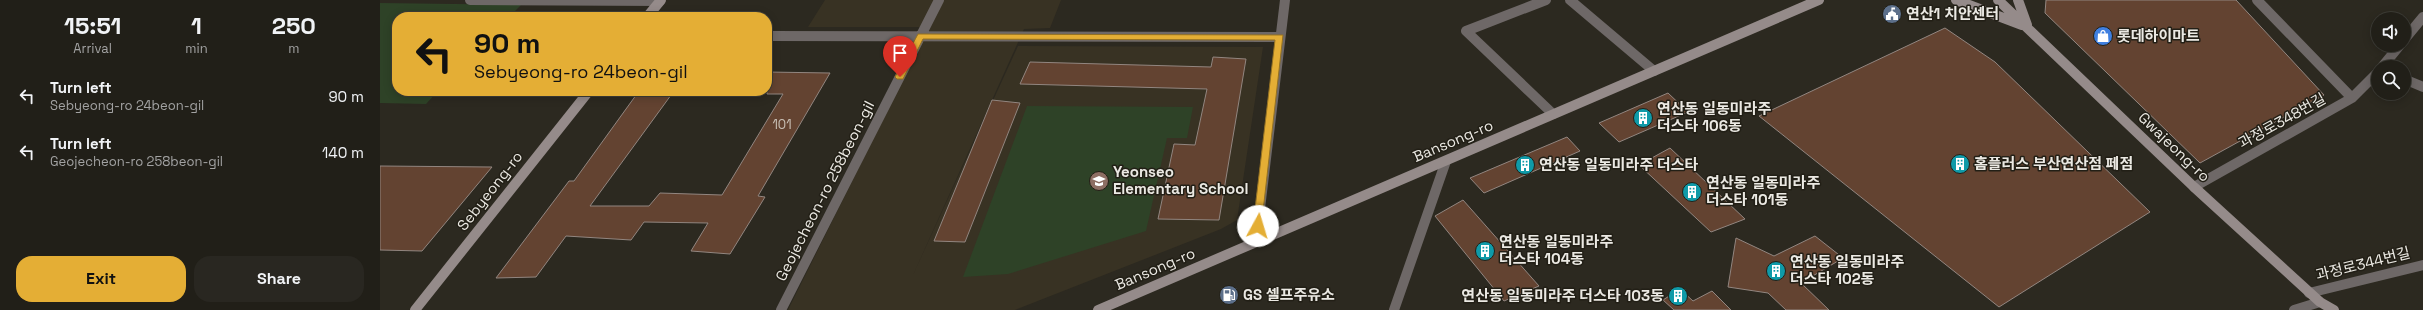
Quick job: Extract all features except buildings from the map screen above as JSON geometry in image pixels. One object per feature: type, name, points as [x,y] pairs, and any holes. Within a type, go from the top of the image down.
[{"type":"main road","points":[[651,12],[661,0]]},
{"type":"main road","name":"Bansong-ro","points":[[1098,310],[1819,0]]},
{"type":"main road","points":[[1956,0],[2028,27]]},
{"type":"main road","name":"Gwajeong-ro","points":[[1998,0],[2194,187],[2309,293],[2320,302],[2334,310]]},
{"type":"main road","points":[[2018,0],[2028,27]]},
{"type":"main road","name":"Sebyeong-ro","points":[[415,310],[585,96]]},
{"type":"street","points":[[470,0],[661,0]]},
{"type":"street","name":"Geojecheon-ro 258beon-gil","points":[[781,310],[939,0]]},
{"type":"street","points":[[1256,242],[1285,0]]},
{"type":"street","points":[[1546,0],[1466,31],[1553,114]]},
{"type":"street","points":[[1570,0],[1654,71]]},
{"type":"street","points":[[2257,0],[2352,98]]},
{"type":"street","points":[[2411,32],[2423,17]]},
{"type":"street","points":[[772,36],[1280,37]]},
{"type":"street","points":[[2388,60],[2394,52]]},
{"type":"street","name":"과정로348번길","points":[[2194,187],[2352,98],[2371,79]]},
{"type":"street","points":[[2411,83],[2423,87]]},
{"type":"street","points":[[1394,310],[1446,160]]},
{"type":"street","name":"과정로344번길","points":[[2309,293],[2423,265]]},
{"type":"street","points":[[2294,310],[2320,302]]},
{"type":"shaded area","name":"Yeonseo Elementary School","points":[[825,0],[1061,0],[1050,28],[1024,29],[913,275],[1018,46],[1263,47],[1237,220],[1221,229],[1015,310],[788,310],[929,27],[808,27]]},
{"type":"green space","points":[[380,3],[521,5],[514,12],[392,12],[392,96],[433,96],[426,104],[380,103]]},
{"type":"green space","points":[[1027,106],[1193,107],[1187,138],[1167,138],[1146,231],[1008,274],[963,277]]},
{"type":"place","name":"연산1 치안센터","points":[[1892,14]]},
{"type":"place","name":"롯데하이마트","points":[[2103,36]]},
{"type":"place","name":"연산동 일동미라주 더스타 106동","points":[[1643,118]]},
{"type":"place","name":"홈플러스 부산연산점 페점","points":[[1960,164]]},
{"type":"place","name":"연산동 일동미라주 더스타","points":[[1525,165]]},
{"type":"place","name":"Yeonseo Elementary School","points":[[1099,181]]},
{"type":"place","name":"연산동 일동미라주 더스타 101동","points":[[1692,192]]},
{"type":"place","name":"연산동 일동미라주 더스타 104동","points":[[1485,251]]},
{"type":"place","name":"연산동 일동미라주 더스타 102동","points":[[1776,271]]},
{"type":"place","name":"GS 셀프주유소","points":[[1229,295]]},
{"type":"place","name":"연산동 일동미라주 더스타 103동","points":[[1678,296]]},
{"type":"route","points":[[900,77],[921,36],[1280,37],[1258,226]]}]
